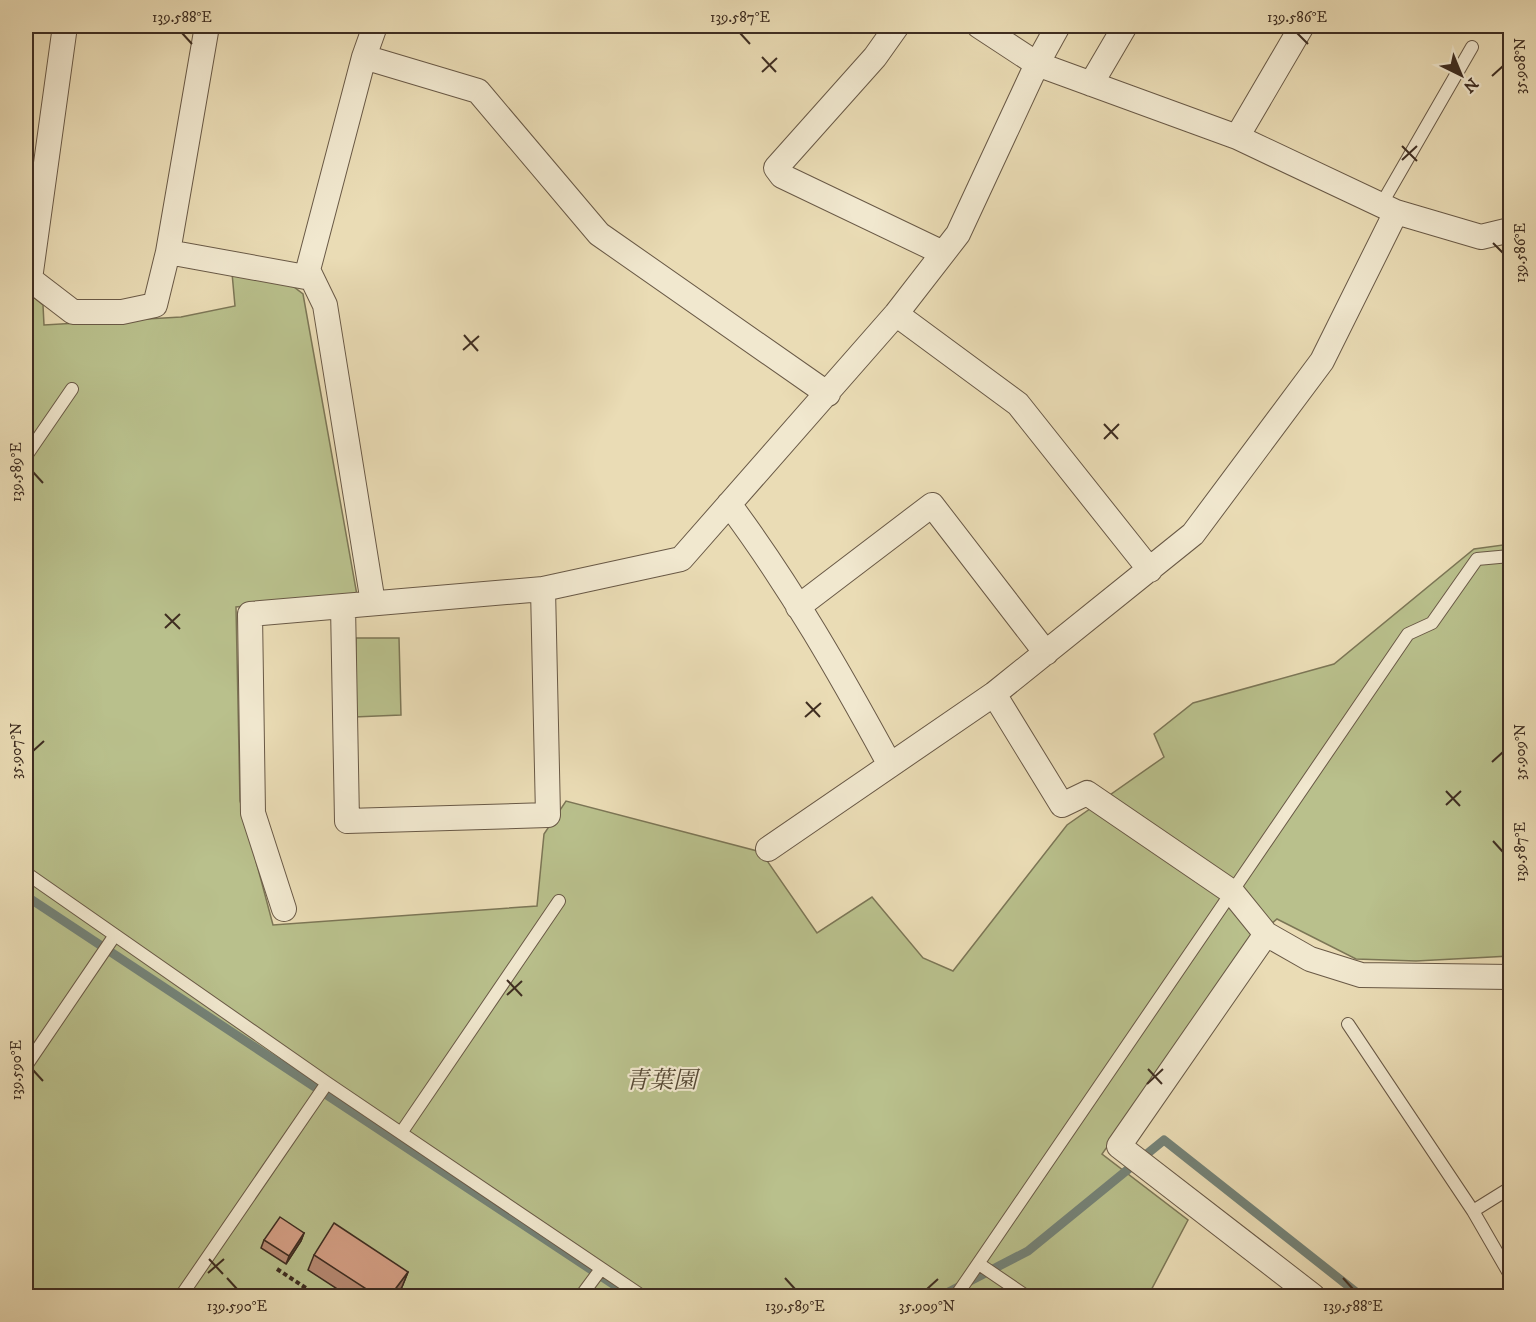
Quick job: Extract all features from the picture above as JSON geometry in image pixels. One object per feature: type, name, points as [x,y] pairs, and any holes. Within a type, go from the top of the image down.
[{"type":"street","points":[[65,26],[28,279],[73,312],[122,312],[155,305],[168,252],[207,26]]},
{"type":"street","points":[[373,603],[325,305],[308,270],[364,57],[375,26]]},
{"type":"street","points":[[897,26],[875,57],[776,168],[782,176],[943,253]]},
{"type":"street","points":[[979,26],[1037,64],[1237,137],[1389,208],[1481,237],[1510,230]]},
{"type":"street","points":[[284,909],[253,813],[250,614],[543,590],[681,559],[828,394],[896,314],[958,234],[1037,64],[1058,26]]},
{"type":"street","points":[[1091,84],[1125,26]]},
{"type":"street","points":[[1237,137],[1302,26]]},
{"type":"street","points":[[364,57],[478,91],[599,234],[828,394]]},
{"type":"street","points":[[768,849],[994,694],[1193,534],[1322,361],[1389,208]]},
{"type":"street","points":[[168,252],[311,279]]},
{"type":"street","points":[[896,314],[1018,404],[1150,570]]},
{"type":"street","points":[[729,504],[763,549],[830,654],[890,765]]},
{"type":"street","points":[[798,607],[932,506],[1046,653]]},
{"type":"street","points":[[343,606],[348,821],[548,815],[543,590]]},
{"type":"street","points":[[994,694],[1062,805],[1087,793],[1232,892],[1266,934],[1310,959],[1361,975],[1510,977]]},
{"type":"street","points":[[1266,934],[1119,1146],[1313,1296]]},
{"type":"lane","points":[[1389,208],[1472,47]]},
{"type":"lane","points":[[26,456],[72,389]]},
{"type":"lane","points":[[956,1296],[1408,634],[1432,623],[1477,559],[1510,556]]},
{"type":"lane","points":[[26,873],[327,1083],[642,1296]]},
{"type":"lane","points":[[401,1133],[559,901]]},
{"type":"lane","points":[[26,1066],[115,935]]},
{"type":"lane","points":[[1348,1024],[1473,1210],[1510,1275]]},
{"type":"lane","points":[[181,1296],[327,1083]]},
{"type":"lane","points":[[1473,1210],[1510,1188]]},
{"type":"lane","points":[[979,1264],[1026,1296]]},
{"type":"lane","points":[[581,1296],[601,1269]]},
{"type":"path","points":[[277,1269],[318,1296]]},
{"type":"green space","name":"青葉園","points":[[232,273],[290,284],[303,294],[357,595],[236,607],[240,801],[273,925],[537,906],[544,834],[566,801],[761,852],[817,933],[872,897],[923,958],[953,971],[1067,825],[1164,757],[1154,734],[1193,703],[1334,664],[1474,549],[1510,544],[1510,956],[1416,961],[1356,959],[1277,919],[1254,939],[1102,1154],[1188,1220],[1148,1296],[26,1296],[26,296],[32,296],[43,305],[44,325],[181,317],[235,306]]},
{"type":"green space","points":[[356,638],[399,638],[401,715],[354,717]]},
{"type":"building","points":[[280,1217],[304,1233],[289,1256],[264,1240]]},
{"type":"building","points":[[334,1223],[408,1272],[390,1296],[377,1296],[314,1255]]},
{"type":"waterway","points":[[26,896],[631,1296]]},
{"type":"waterway","points":[[941,1296],[1028,1251],[1164,1140],[1361,1296]]}]
